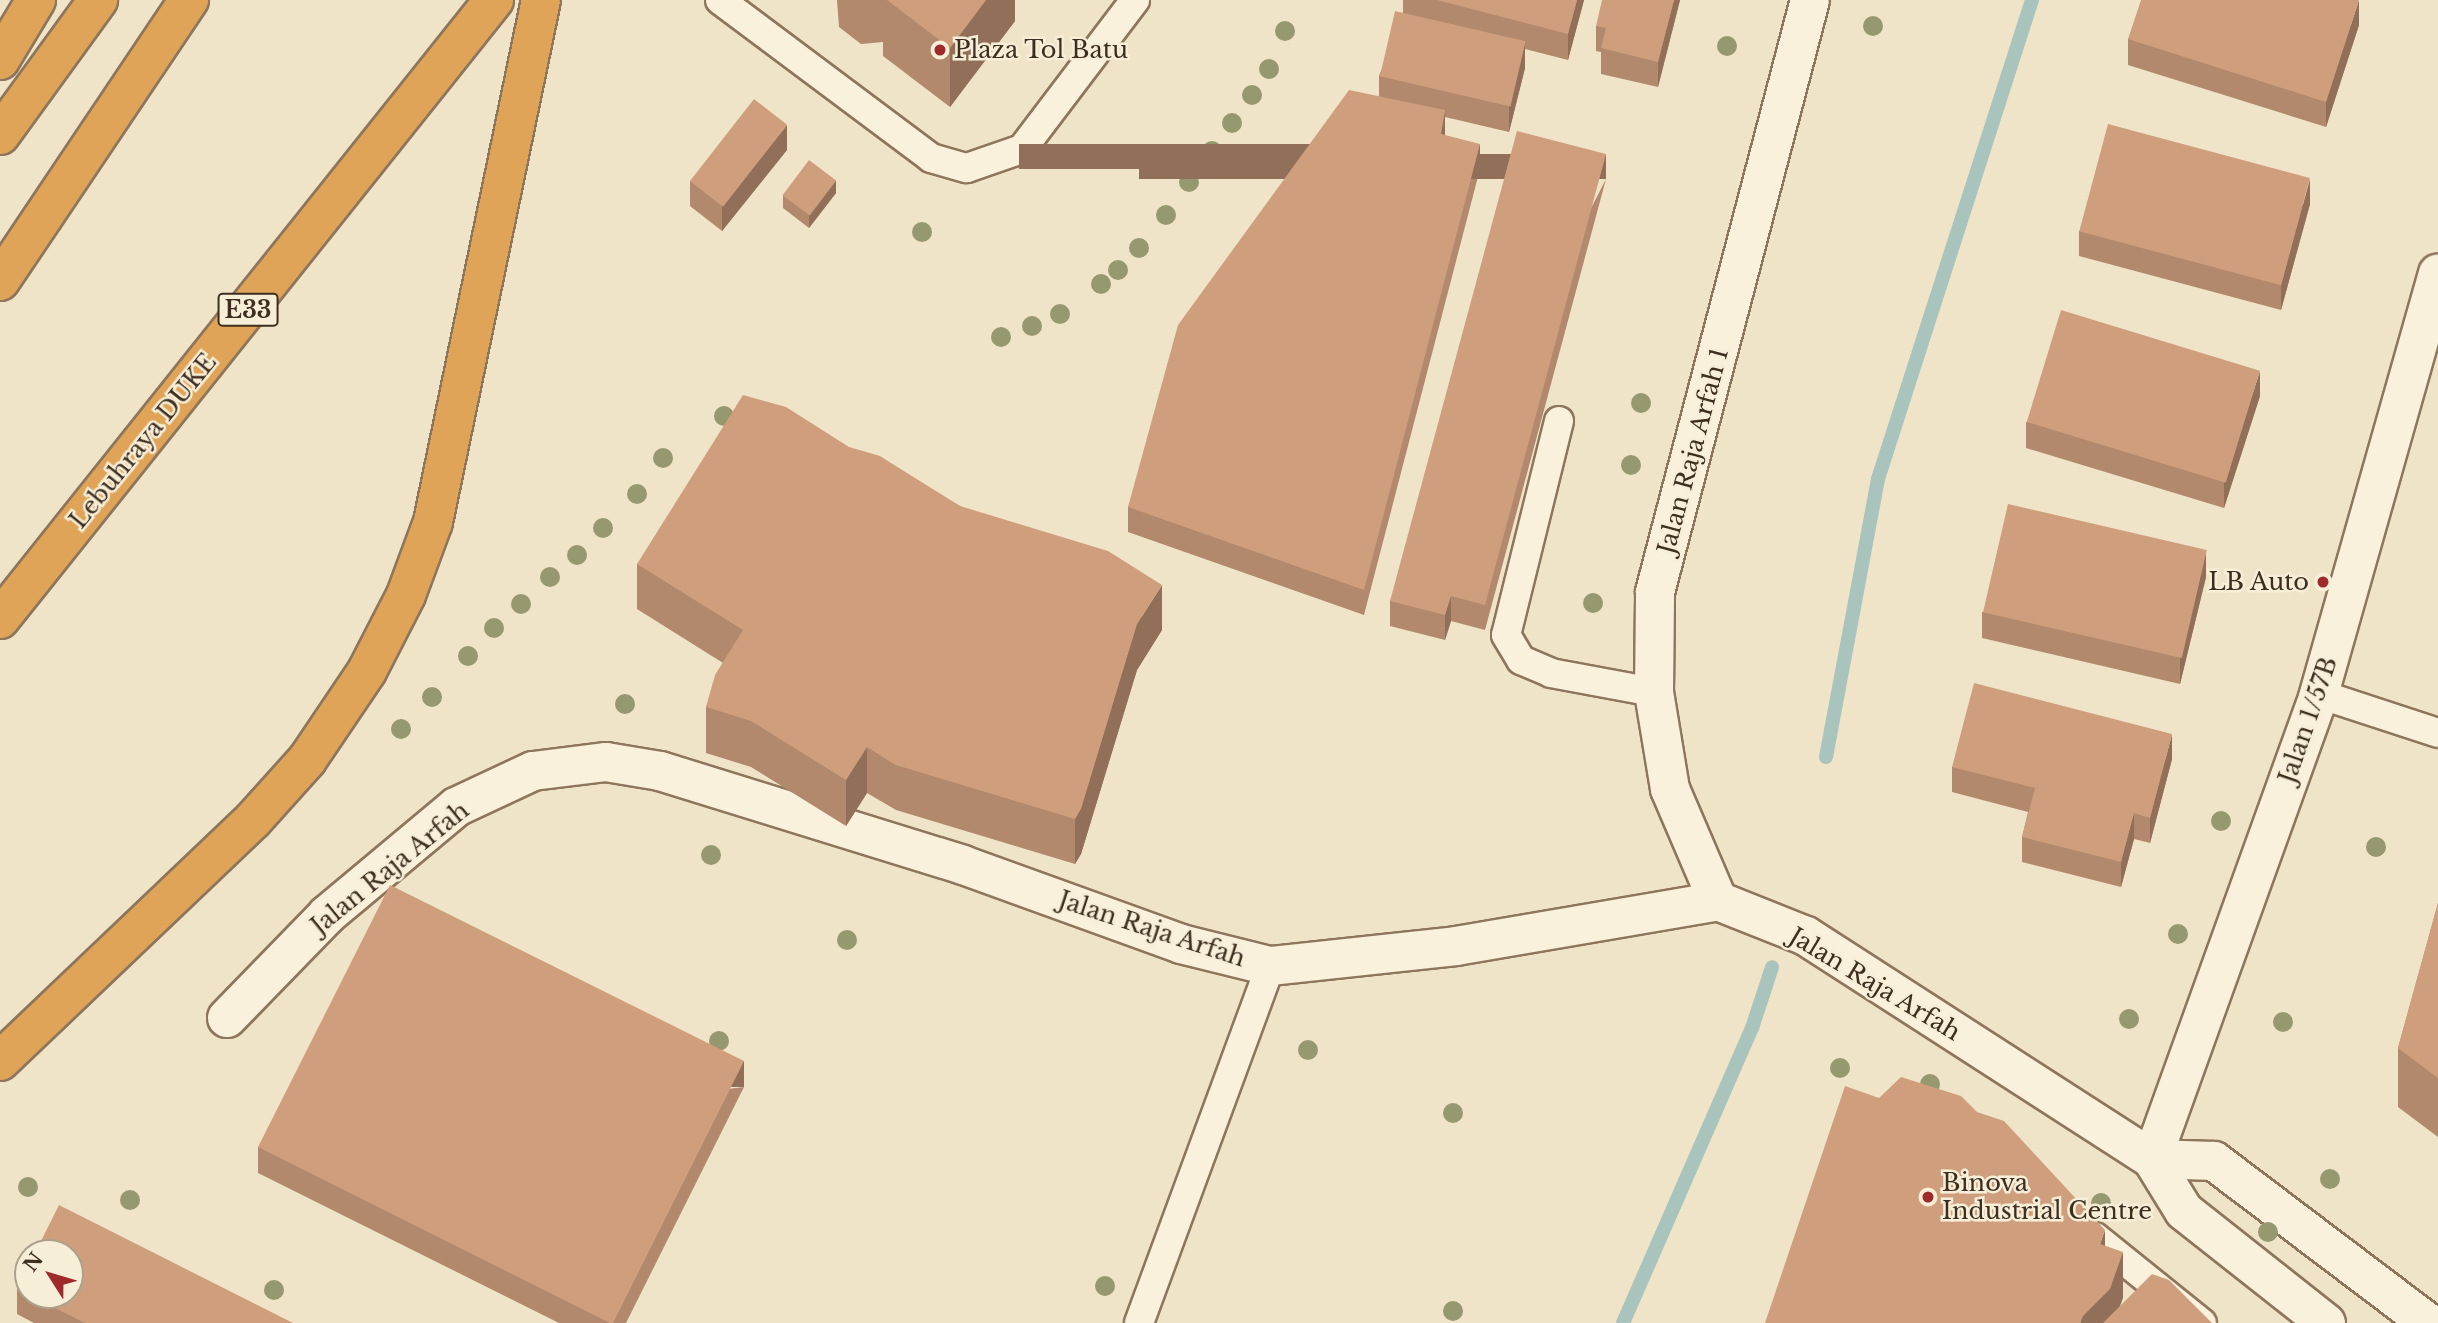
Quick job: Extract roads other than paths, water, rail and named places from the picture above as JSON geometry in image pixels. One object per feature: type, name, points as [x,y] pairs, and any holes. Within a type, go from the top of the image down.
[{"type":"highway","points":[[0,60],[36,0]]},
{"type":"highway","points":[[0,135],[97,0]]},
{"type":"highway","points":[[0,281],[189,0]]},
{"type":"highway","name":"Lebuhraya DUKE","points":[[0,619],[494,0]]},
{"type":"highway","points":[[0,1061],[253,820],[307,760],[367,671],[406,595],[433,522],[541,0]]},
{"type":"street","name":"Jalan Raja Arfah 1","points":[[1718,901],[1670,789],[1654,692],[1655,592],[1810,0]]},
{"type":"street","name":"Jalan 1/57B","points":[[2152,1159],[2319,694],[2438,274]]},
{"type":"street","name":"Jalan Raja Arfah","points":[[227,1018],[327,915],[456,807],[533,771],[606,762],[673,775],[963,865],[1181,944],[1270,967],[1456,946],[1718,901],[1806,936],[2152,1159],[2183,1211],[2326,1323]]},
{"type":"street","points":[[2152,1159],[2214,1161],[2428,1323]]},
{"type":"lane","points":[[720,0],[931,158],[967,168],[1022,149],[1135,0]]},
{"type":"lane","points":[[1559,421],[1506,635],[1521,660],[1551,673],[1654,692]]},
{"type":"lane","points":[[2319,694],[2438,733]]},
{"type":"lane","points":[[1139,1323],[1270,967]]},
{"type":"lane","points":[[2073,1216],[2128,1268],[2202,1323]]},
{"type":"waterway","points":[[1826,757],[1878,479],[2032,0]]},
{"type":"waterway","points":[[1623,1323],[1752,1028],[1772,967]]},
{"type":"place","name":"Plaza Tol Batu","points":[[940,50]]},
{"type":"place","name":"LB Auto","points":[[2323,582]]},
{"type":"place","name":"Binova Industrial Centre","points":[[1928,1197]]}]
